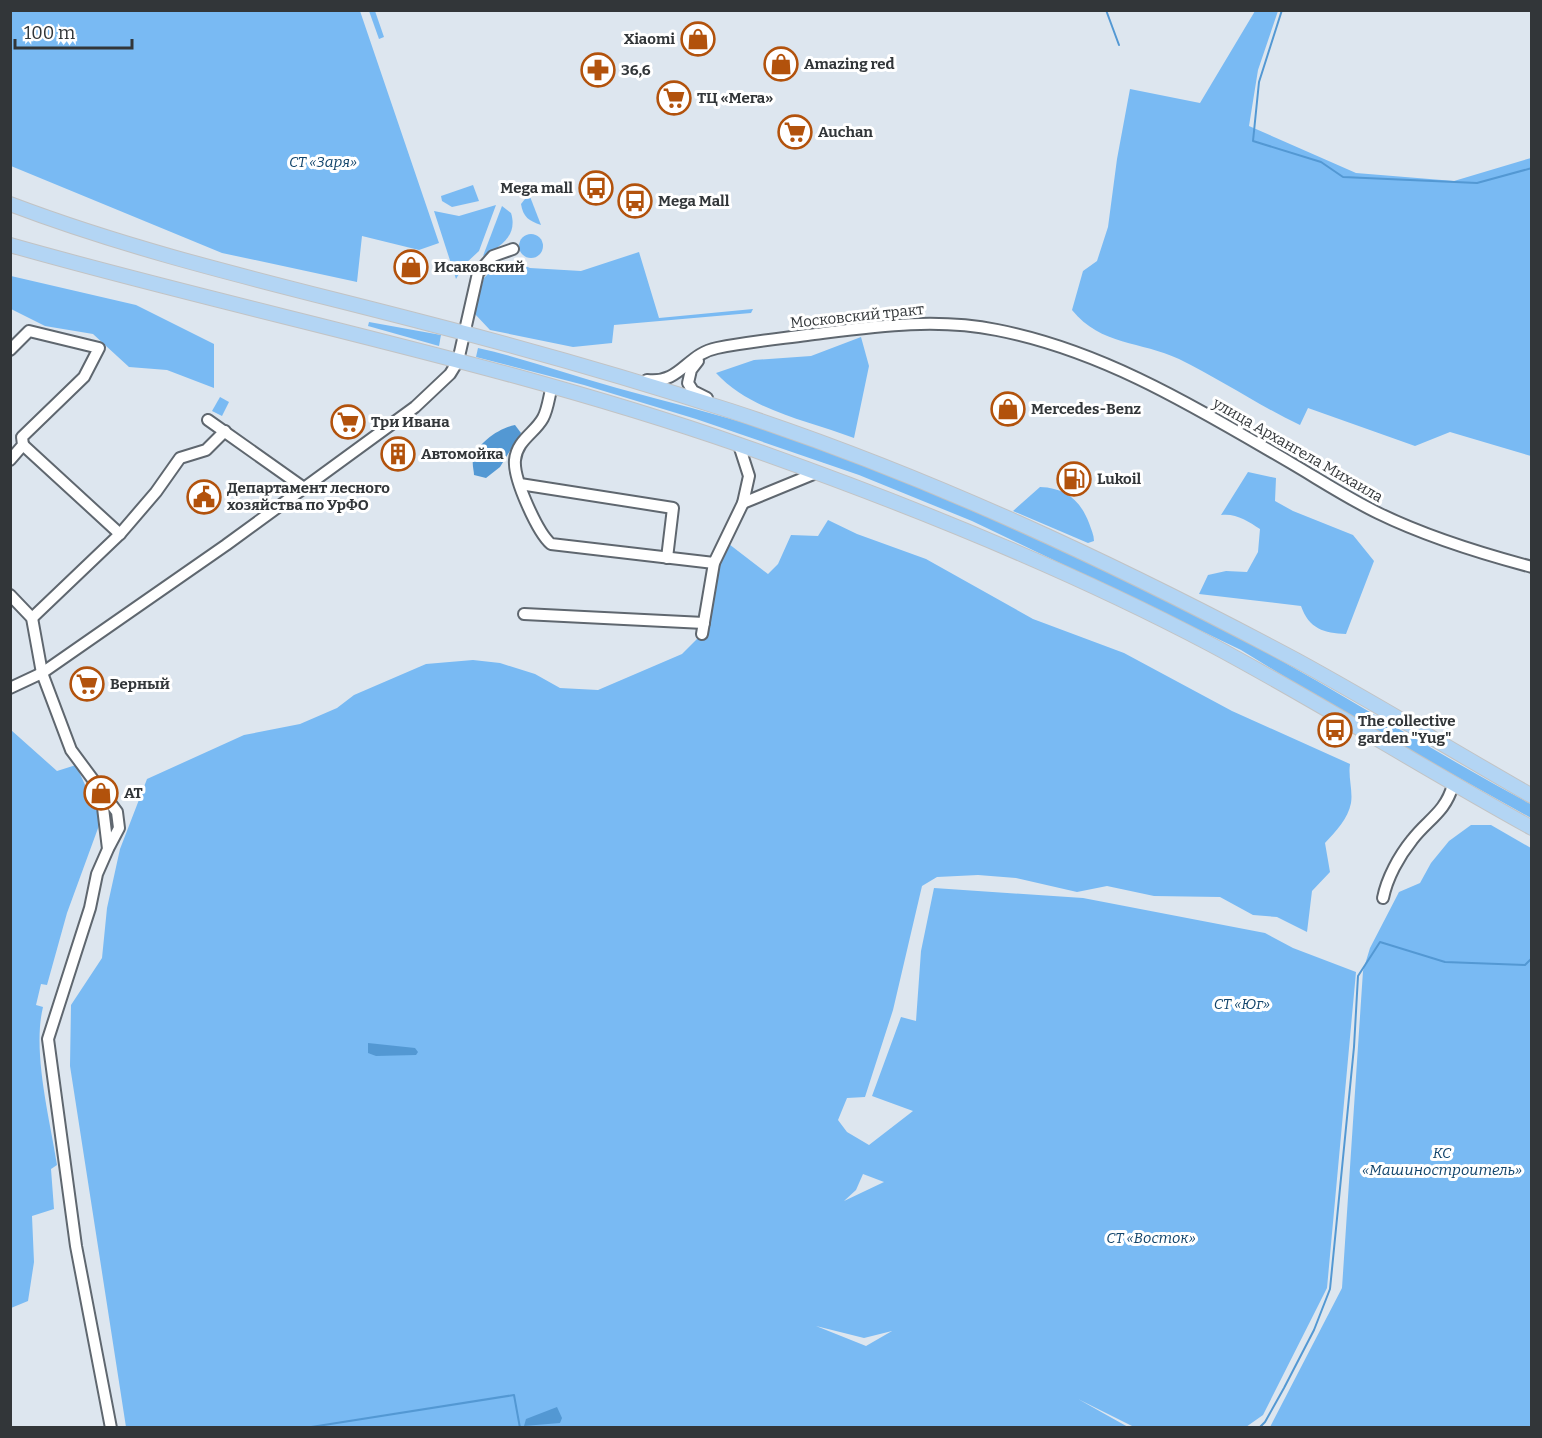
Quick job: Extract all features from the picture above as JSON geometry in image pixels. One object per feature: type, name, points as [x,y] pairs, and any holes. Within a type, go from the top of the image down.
[{"type":"main road","points":[[10,204],[177,260],[465,333],[622,377],[732,411],[843,450],[977,503],[1144,581],[1306,666],[1532,795]]},
{"type":"main road","points":[[10,244],[297,322],[552,386],[739,445],[816,473],[949,526],[1107,594],[1208,644],[1532,828]]},
{"type":"street","points":[[10,688],[42,673],[415,407],[450,374],[458,361],[478,273],[494,256],[513,249]]},
{"type":"street","name":"Московский тракт","points":[[622,377],[665,381],[700,353],[731,346],[894,324],[923,323],[996,330],[1055,344]]},
{"type":"street","points":[[10,350],[29,332],[99,348],[84,377],[22,437],[23,446],[120,534]]},
{"type":"street","name":"улица Архангела Михаила","points":[[1055,344],[1128,372],[1182,400],[1376,512],[1466,549],[1532,567]]},
{"type":"street","name":"Московский тракт","points":[[731,346],[699,360],[691,370],[688,379],[693,391],[732,411]]},
{"type":"street","points":[[552,386],[543,418],[524,438],[514,460],[520,484],[543,537],[551,544],[714,563]]},
{"type":"street","points":[[208,420],[304,488]]},
{"type":"street","points":[[32,618],[120,534],[156,492],[180,458],[206,450],[225,431]]},
{"type":"street","points":[[524,614],[703,628],[714,563],[743,503],[749,476],[739,445]]},
{"type":"street","points":[[10,460],[23,446]]},
{"type":"street","points":[[743,503],[816,473]]},
{"type":"street","points":[[520,484],[673,508],[667,558]]},
{"type":"street","points":[[10,595],[32,618],[42,673],[71,750],[101,791],[108,849],[97,874],[90,908],[48,1039],[76,1246],[111,1428]]},
{"type":"street","points":[[1383,898],[1385,887],[1402,854],[1413,838],[1435,818],[1450,796],[1453,785]]},
{"type":"green space","name":"СТ «Заря»","points":[[10,11],[360,11],[439,243],[419,250],[362,236],[357,282],[222,253],[11,166]]},
{"type":"green space","points":[[369,11],[375,11],[384,37],[379,39]]},
{"type":"green space","points":[[1255,11],[1278,11],[1258,70],[1249,126],[1356,173],[1454,181],[1531,158],[1531,456],[1450,432],[1415,446],[1308,408],[1300,425],[1179,359],[1109,337],[1083,322],[1072,310],[1083,271],[1097,261],[1108,227],[1117,159],[1130,89],[1200,103]]},
{"type":"green space","points":[[473,185],[479,201],[452,207],[442,201],[441,196]]},
{"type":"green space","points":[[529,194],[541,225],[530,220],[523,212],[521,204]]},
{"type":"green space","points":[[496,205],[479,251],[464,265],[456,279],[434,211],[459,216]]},
{"type":"green space","points":[[502,206],[511,213],[513,221],[510,234],[496,249],[483,256]]},
{"type":"green space","points":[[531,234],[539,238],[543,246],[539,254],[531,258],[523,254],[519,246],[523,238]]},
{"type":"green space","points":[[639,252],[659,318],[753,309],[751,313],[614,325],[612,343],[573,347],[490,330],[474,313],[484,278],[500,262],[514,261],[530,268],[581,271]]},
{"type":"green space","points":[[11,276],[136,305],[214,344],[214,388],[167,370],[129,367],[93,334],[45,326],[11,309]]},
{"type":"green space","points":[[369,322],[441,335],[439,346],[368,326]]},
{"type":"green space","points":[[861,337],[869,366],[854,438],[763,406],[730,386],[716,373],[754,360],[811,356]]},
{"type":"green space","points":[[478,348],[798,439],[972,508],[1119,576],[1254,645],[1531,804],[1531,818],[1364,725],[1241,650],[972,521],[859,475],[696,419],[584,385],[476,357]]},
{"type":"green space","points":[[220,397],[229,402],[222,416],[212,411]]},
{"type":"green space","points":[[1248,472],[1276,478],[1275,501],[1293,511],[1353,535],[1374,561],[1346,634],[1324,631],[1313,625],[1301,606],[1199,594],[1208,575],[1226,571],[1247,572],[1258,552],[1260,529],[1237,516],[1221,515]]},
{"type":"green space","points":[[1040,487],[1065,493],[1076,502],[1085,515],[1094,541],[1088,543],[1013,511]]},
{"type":"green space","points":[[828,520],[857,534],[926,559],[1033,619],[1124,653],[1232,711],[1350,764],[1351,803],[1344,820],[1325,843],[1330,872],[1312,891],[1307,932],[1277,917],[1253,915],[1220,897],[1154,896],[1107,886],[1077,892],[1016,878],[978,875],[937,877],[922,886],[893,1010],[865,1097],[847,1098],[838,1120],[847,1132],[869,1145],[913,1111],[872,1096],[901,1017],[916,1021],[921,951],[934,888],[1083,898],[1265,933],[1293,948],[1356,972],[1327,1288],[1263,1415],[1246,1427],[1134,1427],[1078,1399],[1128,1427],[126,1427],[70,1066],[71,1005],[102,958],[107,908],[120,849],[147,779],[244,735],[300,724],[337,708],[354,695],[426,664],[473,660],[500,663],[535,674],[560,688],[598,690],[682,654],[702,634],[714,563],[725,541],[768,574],[778,564],[791,535],[818,536]],"holes":[[[863,1174],[884,1182],[844,1201],[856,1190]],[[816,1326],[864,1338],[892,1331],[866,1346]]]},
{"type":"green space","points":[[11,730],[57,771],[76,765],[101,820],[67,913],[47,985],[41,984],[36,1005],[43,1007],[40,1025],[41,1065],[57,1165],[51,1169],[54,1209],[32,1216],[34,1262],[28,1301],[11,1308]]},
{"type":"green space","name":"КС «Машиностроитель»","points":[[1471,825],[1491,825],[1531,848],[1531,1427],[1270,1427],[1342,1288],[1363,971],[1370,948],[1399,892],[1420,883],[1431,863],[1449,841]]},
{"type":"shaded area","points":[[515,425],[521,433],[500,467],[486,478],[474,475],[473,460],[479,448],[496,433]]},
{"type":"shaded area","points":[[368,1043],[415,1048],[418,1052],[416,1055],[376,1056],[368,1053]]},
{"type":"shaded area","points":[[557,1407],[562,1418],[560,1423],[524,1426],[526,1419]]},
{"type":"waterway","points":[[1106,10],[1119,45]]},
{"type":"waterway","points":[[1282,10],[1259,82],[1253,141],[1321,162],[1343,177],[1477,183],[1532,168]]},
{"type":"waterway","points":[[1259,1428],[1265,1422],[1314,1330],[1330,1289],[1354,1047],[1358,976],[1380,942],[1445,962],[1525,965],[1532,958]]},
{"type":"waterway","points":[[305,1428],[514,1395],[520,1428]]},
{"type":"place","name":"Xiaomi","points":[[698,39]]},
{"type":"place","name":"Amazing red","points":[[781,64]]},
{"type":"place","name":"36,6","points":[[598,70]]},
{"type":"place","name":"ТЦ «Мега»","points":[[674,98]]},
{"type":"place","name":"Auchan","points":[[795,132]]},
{"type":"place","name":"Mega mall","points":[[596,188]]},
{"type":"place","name":"Mega Mall","points":[[635,201]]},
{"type":"place","name":"Исаковский","points":[[411,267]]},
{"type":"place","name":"Mercedes-Benz","points":[[1008,409]]},
{"type":"place","name":"Три Ивана","points":[[348,422]]},
{"type":"place","name":"Автомойка","points":[[398,454]]},
{"type":"place","name":"Lukoil","points":[[1074,479]]},
{"type":"place","name":"Департамент лесного хозяйства по УрФО","points":[[204,497]]},
{"type":"place","name":"Верный","points":[[87,684]]},
{"type":"place","name":"The collective garden \"Yug\"","points":[[1335,730]]},
{"type":"place","name":"AT","points":[[101,793]]},
{"type":"park label","name":"СТ «Юг»","points":[[1242,1004]]},
{"type":"park label","name":"СТ «Восток»","points":[[1151,1238]]}]
